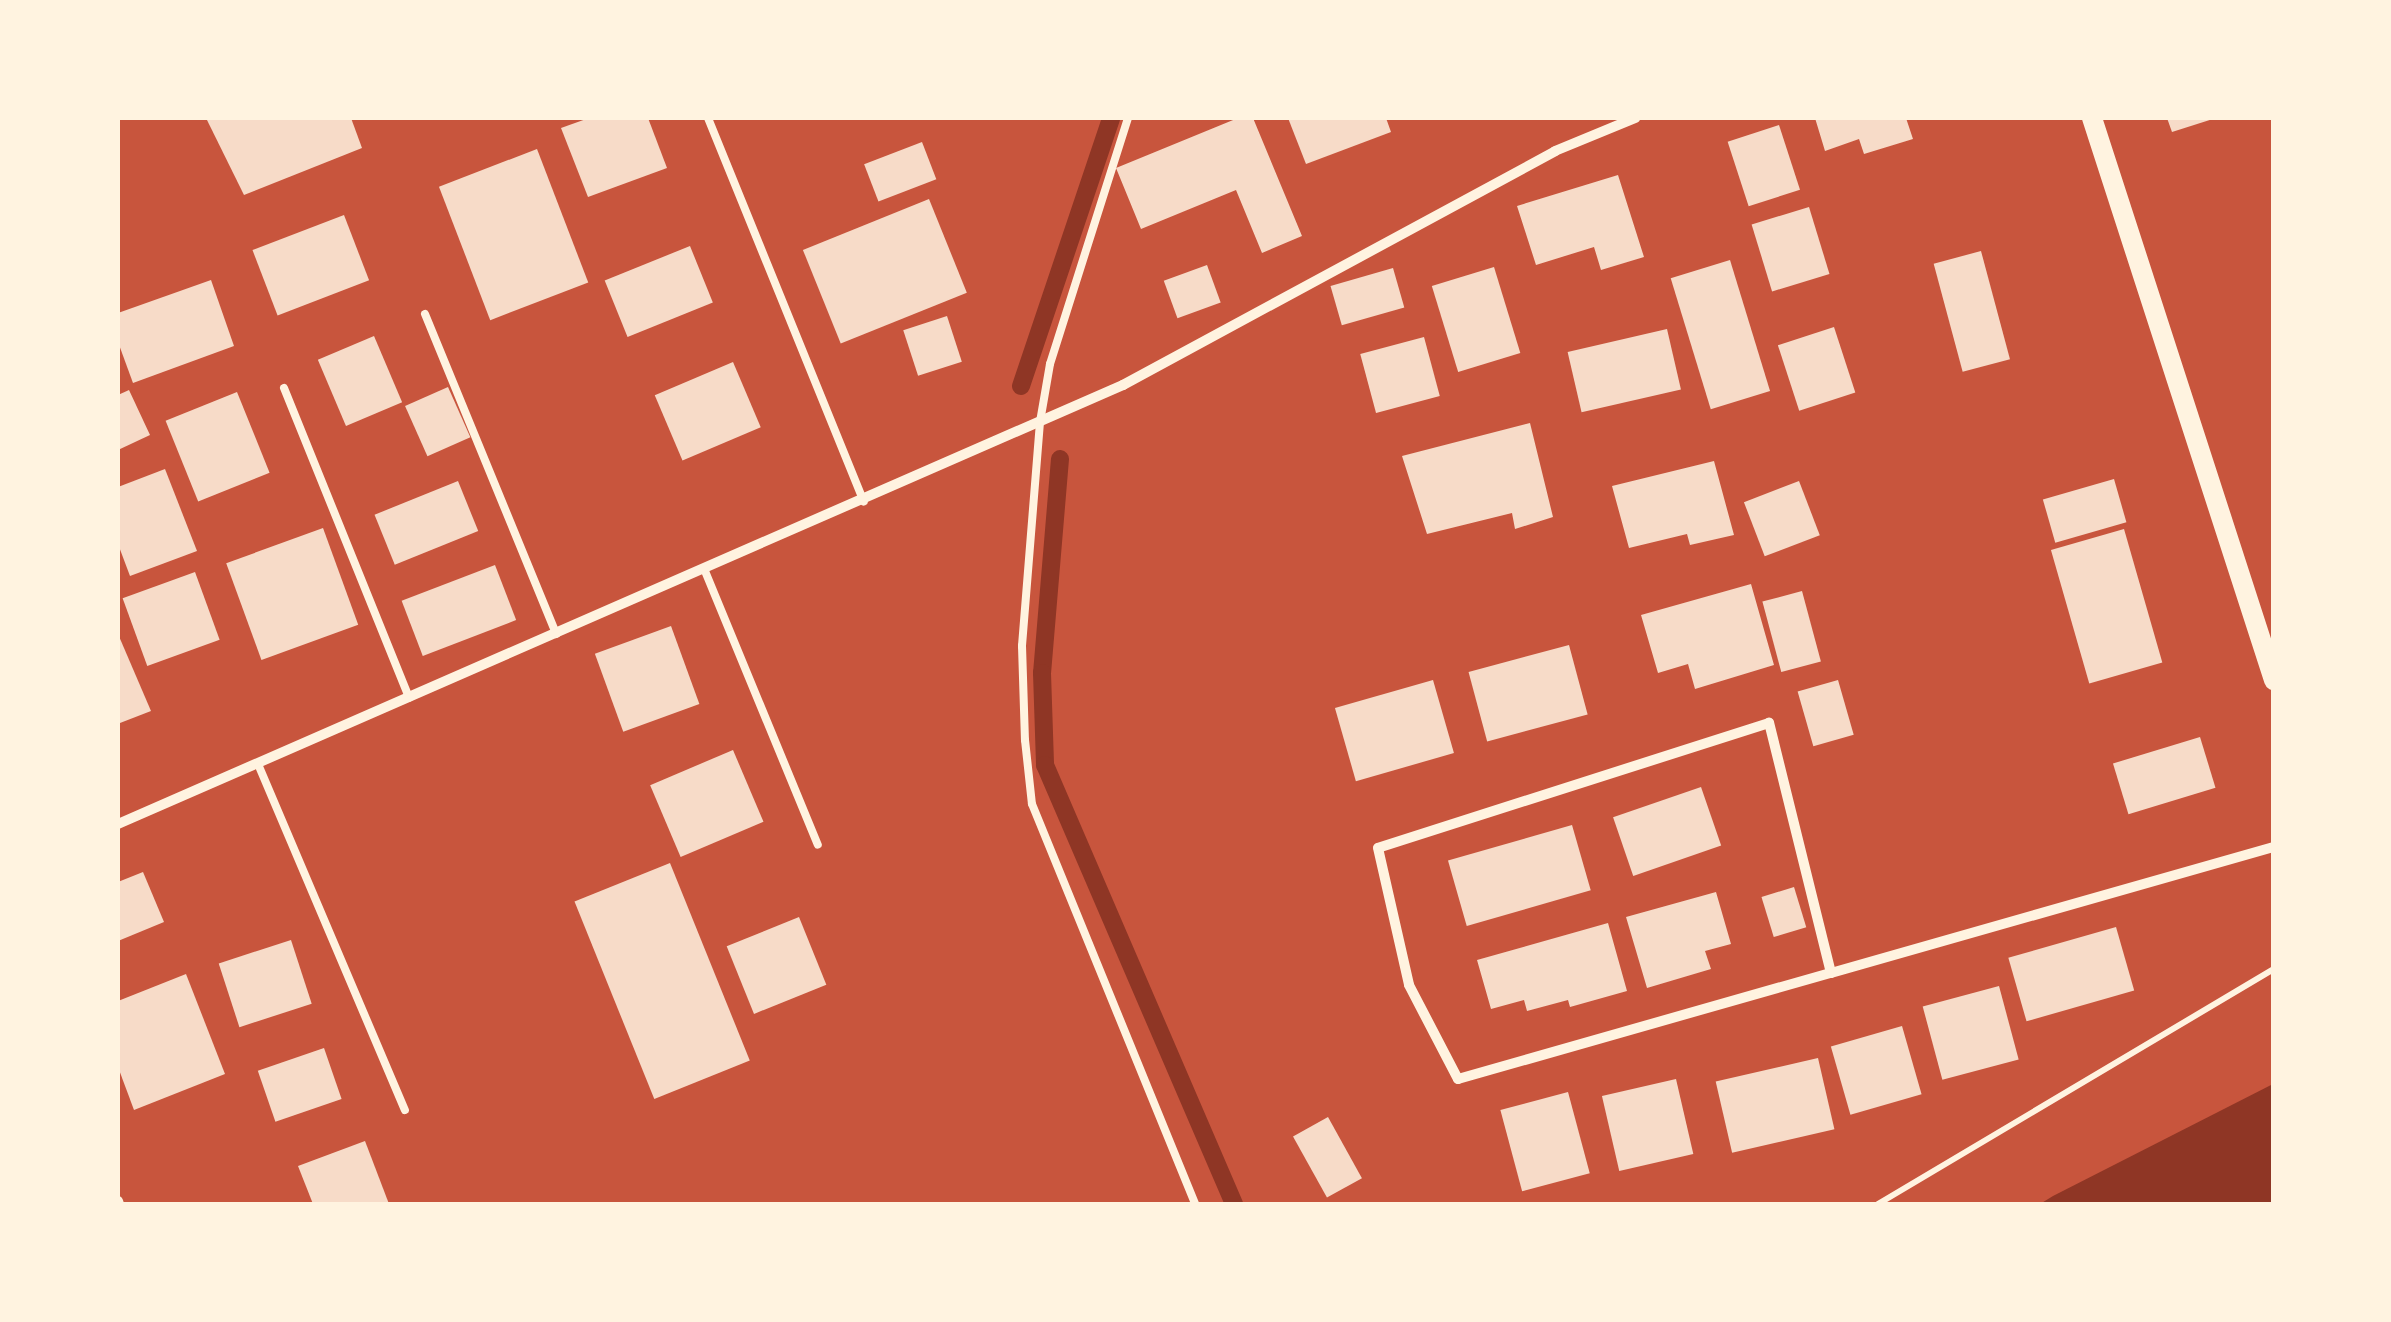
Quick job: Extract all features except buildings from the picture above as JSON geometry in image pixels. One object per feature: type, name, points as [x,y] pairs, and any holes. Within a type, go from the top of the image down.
[{"type":"main road","points":[[2092,118],[2274,680]]},
{"type":"street","points":[[118,824],[864,502],[1123,385],[1554,151],[1635,118]]},
{"type":"street","points":[[1831,973],[1770,723],[1378,848],[1409,984],[1458,1079],[1831,973],[2274,847]]},
{"type":"lane","points":[[708,118],[864,502]]},
{"type":"lane","points":[[1128,118],[1050,364],[1040,422],[1022,646],[1032,804],[1195,1204]]},
{"type":"lane","points":[[425,314],[556,635]]},
{"type":"lane","points":[[284,388],[409,698]]},
{"type":"lane","points":[[705,570],[818,845]]},
{"type":"lane","points":[[258,764],[406,1110]]},
{"type":"path","points":[[1878,1204],[2274,969]]},
{"type":"shaded area","points":[[2273,1084],[2273,1204],[2040,1204],[2053,1196]]},
{"type":"waterway","points":[[1021,386],[1111,118]]},
{"type":"waterway","points":[[1060,459],[1042,673],[1045,765],[1234,1204]]}]
